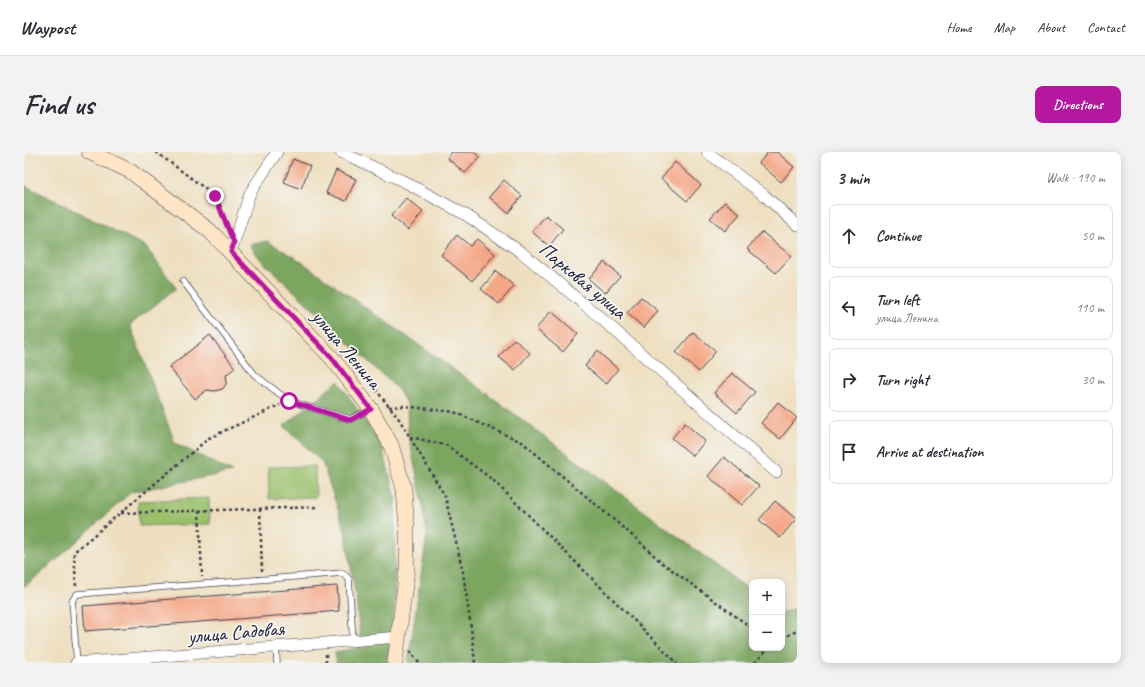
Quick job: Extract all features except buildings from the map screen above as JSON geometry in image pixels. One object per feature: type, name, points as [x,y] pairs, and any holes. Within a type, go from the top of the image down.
[{"type":"street","name":"улица Ленина","points":[[90,152],[130,172],[232,247],[332,358],[371,409],[391,445],[404,489],[407,530],[407,569],[395,663]]},
{"type":"street","points":[[232,247],[250,193],[277,152]]},
{"type":"street","name":"Парковая улица","points":[[341,152],[405,182],[466,215],[521,252],[608,325],[776,472]]},
{"type":"street","points":[[707,152],[764,195],[797,225]]},
{"type":"street","name":"улица Садовая","points":[[76,663],[164,659],[276,647],[399,637]]},
{"type":"lane","points":[[183,281],[255,375],[289,401],[350,420],[371,409]]},
{"type":"lane","points":[[76,663],[72,601],[77,594],[262,579],[343,573],[349,579],[354,641]]},
{"type":"lane","points":[[276,647],[277,663]]},
{"type":"path","points":[[156,152],[215,196],[232,247]]},
{"type":"path","points":[[364,376],[390,407],[410,437],[445,496],[463,572],[475,663]]},
{"type":"path","points":[[77,594],[74,552],[209,438],[289,401]]},
{"type":"path","points":[[371,409],[404,406],[454,412],[522,442],[634,537],[661,562],[749,626]]},
{"type":"path","points":[[410,437],[446,445],[493,480],[677,663]]},
{"type":"path","points":[[120,513],[319,507]]},
{"type":"path","points":[[260,509],[262,579]]},
{"type":"path","points":[[199,510],[202,584]]},
{"type":"path","points":[[785,637],[797,631]]},
{"type":"path","points":[[755,663],[765,651]]},
{"type":"green space","points":[[24,185],[145,246],[176,288],[130,325],[175,443],[232,472],[131,492],[52,564],[24,587]]},
{"type":"green space","points":[[267,241],[296,258],[481,389],[749,590],[749,651],[785,651],[785,612],[797,608],[797,663],[408,663],[427,535],[423,505],[408,433],[407,405],[399,391],[261,260],[250,245]]},
{"type":"green space","points":[[338,381],[381,444],[396,498],[394,611],[387,663],[336,663],[335,652],[361,647],[356,598],[345,530],[322,462],[284,426]]},
{"type":"green space","points":[[315,466],[316,497],[269,499],[268,467]]},
{"type":"green space","points":[[209,498],[210,524],[139,526],[138,501]]},
{"type":"route","points":[[215,196],[234,243],[231,252],[332,358],[371,409],[350,420],[289,401]]}]
